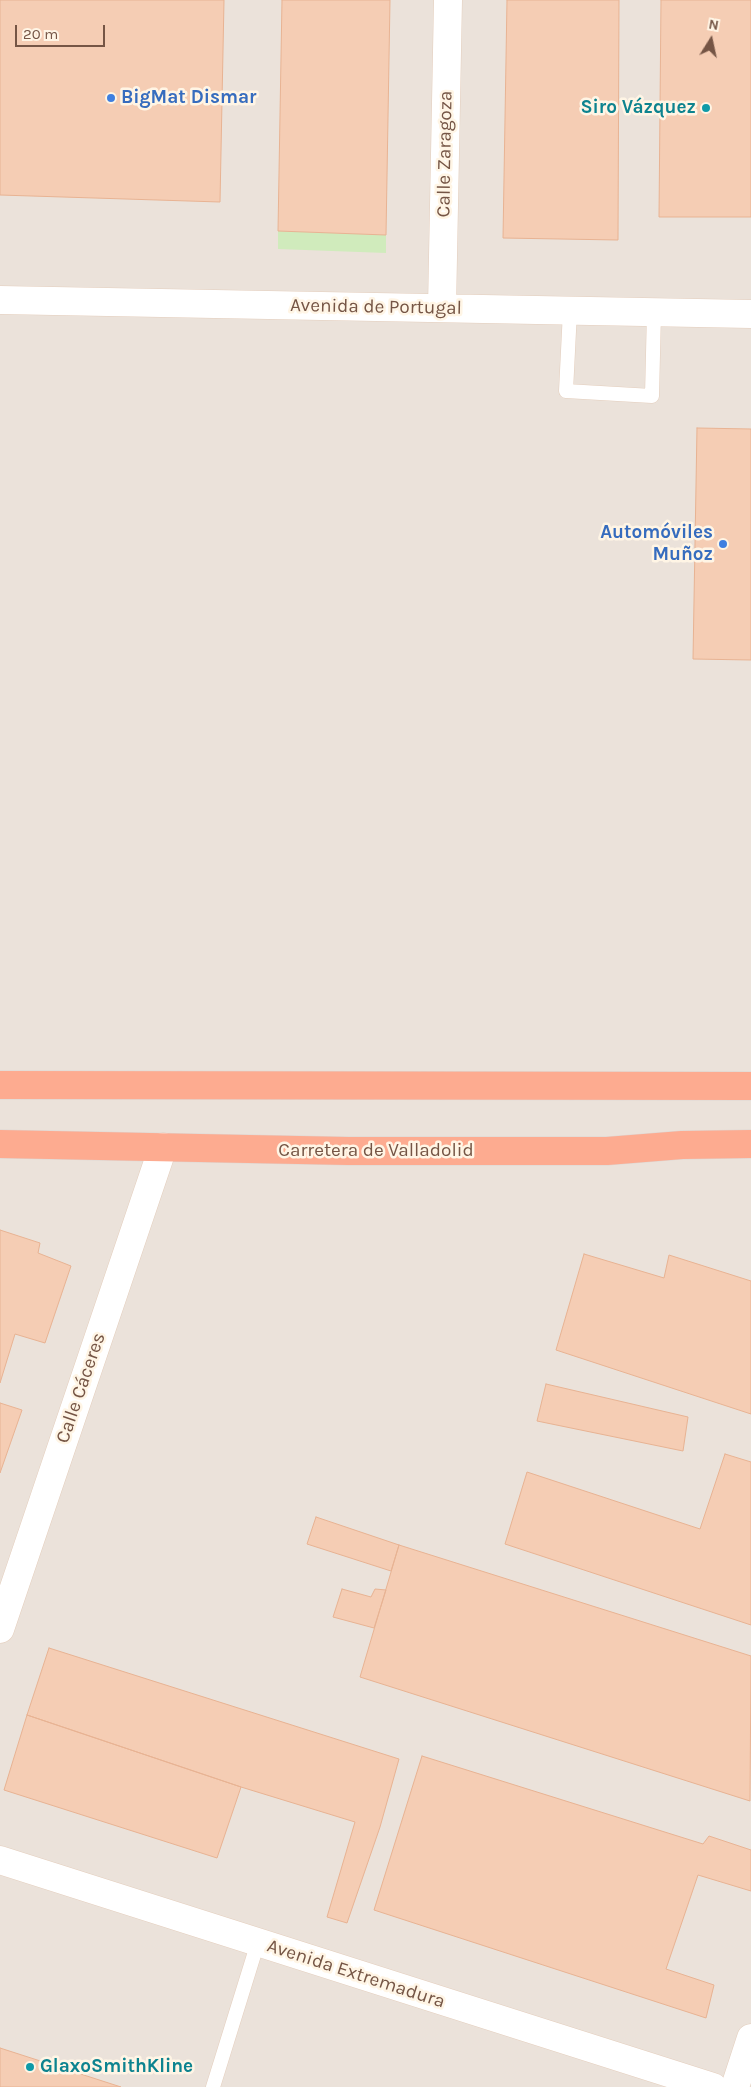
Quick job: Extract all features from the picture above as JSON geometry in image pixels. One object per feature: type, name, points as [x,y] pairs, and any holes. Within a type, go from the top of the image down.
[{"type":"highway","points":[[0,1085],[751,1086]]},
{"type":"highway","name":"Carretera de Valladolid","points":[[0,1144],[348,1152],[606,1151],[682,1145],[751,1144]]},
{"type":"street","name":"Calle Zaragoza","points":[[442,308],[448,0]]},
{"type":"street","name":"Avenida de Portugal","points":[[0,300],[751,314]]},
{"type":"street","name":"Calle Cáceres","points":[[0,1629],[163,1148]]},
{"type":"street","name":"Avenida Extremadura","points":[[0,1860],[713,2087]]},
{"type":"street","points":[[735,2087],[751,2038]]},
{"type":"lane","points":[[570,311],[566,391],[652,396],[654,312]]},
{"type":"lane","points":[[213,2087],[258,1942]]},
{"type":"shaded area","points":[[0,0],[751,0],[751,2087],[0,2087]]},
{"type":"green space","points":[[278,231],[386,235],[386,253],[278,249]]},
{"type":"building","name":"BigMat Dismar","points":[[0,0],[224,0],[220,202],[0,195]]},
{"type":"building","points":[[282,0],[390,0],[386,235],[278,231]]},
{"type":"building","points":[[507,0],[619,0],[618,240],[503,238]]},
{"type":"building","name":"Siro Vázquez","points":[[661,0],[751,0],[751,217],[659,217]]},
{"type":"building","name":"Automóviles Muñoz","points":[[697,428],[751,429],[751,660],[693,659]]},
{"type":"building","points":[[0,1230],[40,1243],[38,1253],[71,1266],[45,1343],[15,1334],[0,1383]]},
{"type":"building","points":[[584,1254],[664,1278],[669,1255],[751,1281],[751,1414],[556,1350]]},
{"type":"building","points":[[546,1384],[688,1417],[683,1451],[537,1421]]},
{"type":"building","points":[[0,1403],[22,1410],[0,1473]]},
{"type":"building","points":[[725,1454],[751,1462],[751,1625],[505,1544],[527,1472],[700,1529]]},
{"type":"building","points":[[316,1517],[399,1545],[391,1571],[307,1544]]},
{"type":"building","points":[[399,1545],[751,1656],[750,1801],[360,1677]]},
{"type":"building","points":[[342,1589],[371,1597],[375,1589],[386,1590],[374,1628],[333,1617]]},
{"type":"building","points":[[49,1648],[399,1759],[380,1827],[347,1923],[327,1917],[355,1822],[241,1787],[27,1715]]},
{"type":"building","points":[[27,1715],[241,1787],[217,1858],[4,1790]]},
{"type":"building","points":[[422,1756],[703,1844],[709,1836],[751,1850],[751,1891],[698,1875],[666,1969],[714,1985],[706,2018],[374,1910]]},
{"type":"building","name":"GlaxoSmithKline","points":[[0,2048],[121,2087],[0,2087]]},
{"type":"place","name":"BigMat Dismar","points":[[111,98]]},
{"type":"place","name":"Siro Vázquez","points":[[706,108]]},
{"type":"place","name":"Automóviles Muñoz","points":[[723,544]]},
{"type":"place","name":"GlaxoSmithKline","points":[[30,2067]]}]
